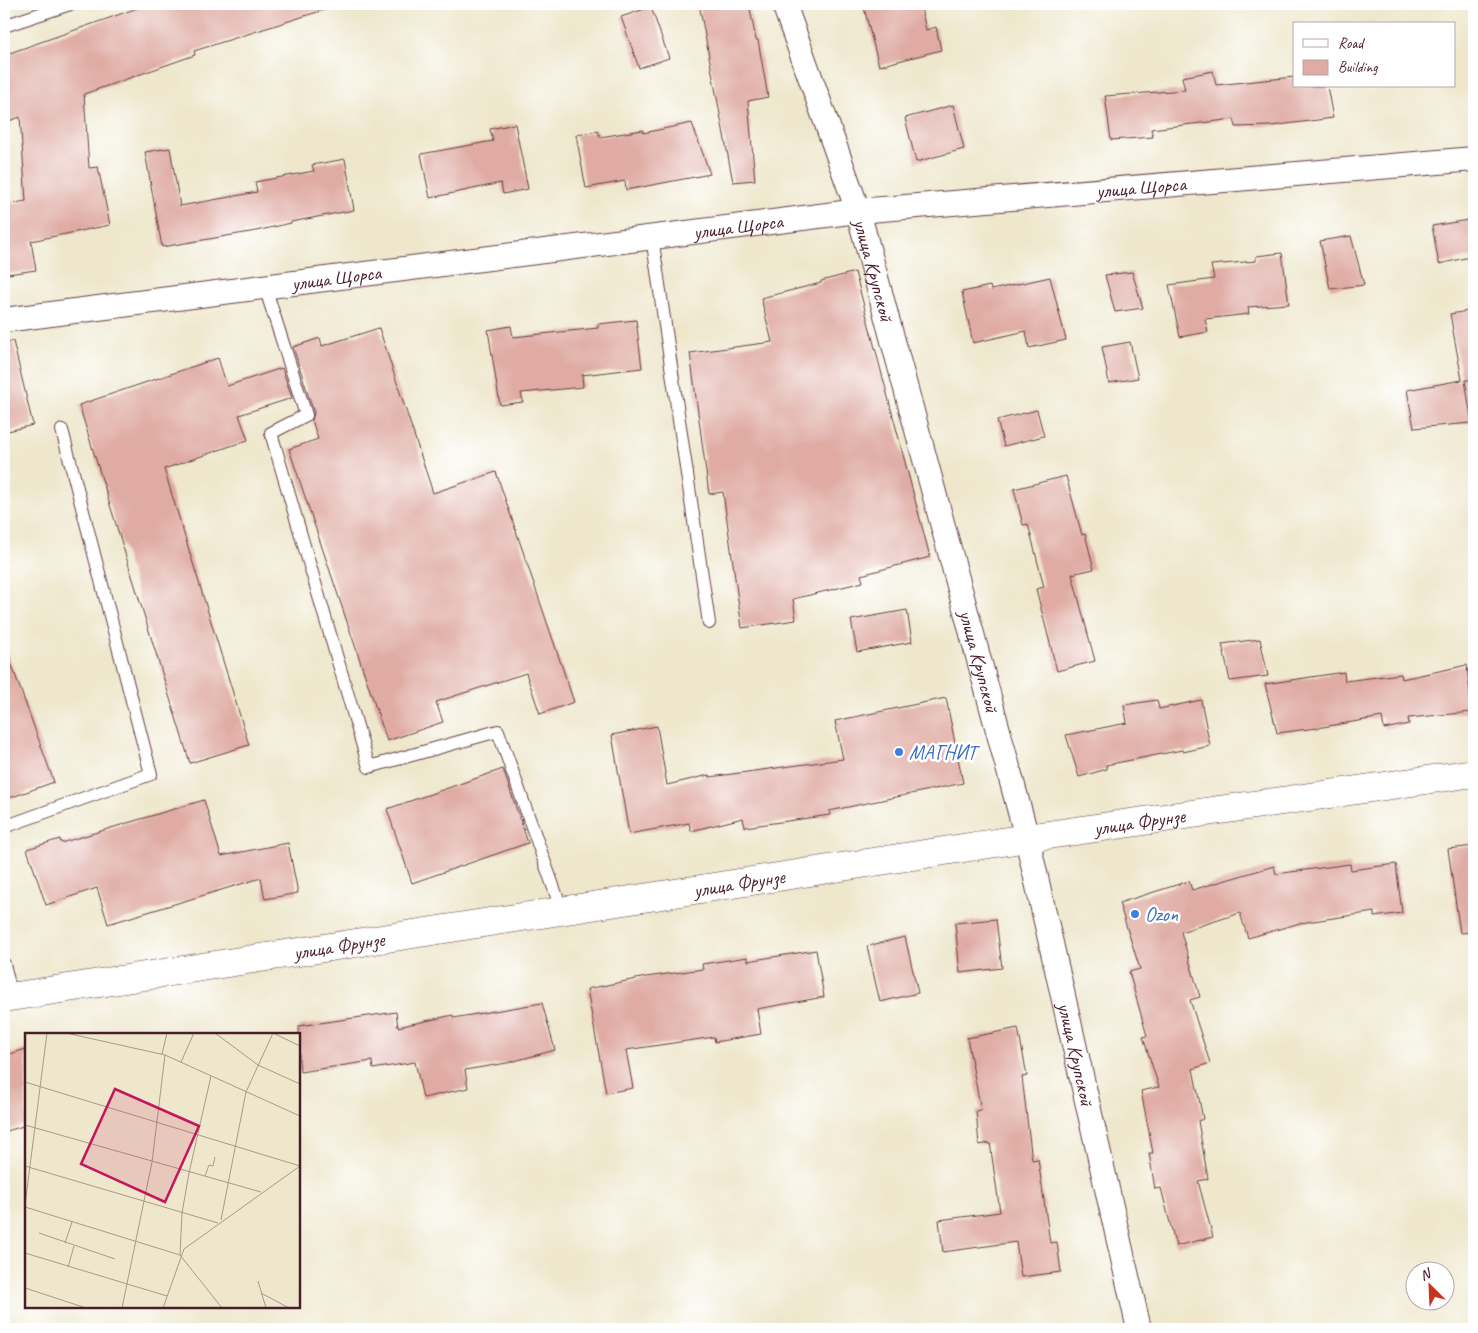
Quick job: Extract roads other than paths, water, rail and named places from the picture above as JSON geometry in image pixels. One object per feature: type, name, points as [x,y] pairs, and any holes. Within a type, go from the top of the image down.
[{"type":"main road","name":"улица Фрунзе","points":[[8,997],[1027,838],[1474,773]]},
{"type":"street","name":"улица Крупской","points":[[784,4],[858,211],[1027,838],[1140,1329]]},
{"type":"street","name":"улица Щорса","points":[[4,320],[858,211],[1474,159]]},
{"type":"lane","points":[[4,26],[70,4]]},
{"type":"lane","points":[[652,237],[709,623]]},
{"type":"lane","points":[[265,287],[306,415],[271,433],[369,767],[498,731],[562,911]]},
{"type":"lane","points":[[4,827],[151,774],[62,430]]},
{"type":"lane","points":[[4,964],[8,997]]},
{"type":"place","name":"МАГНИТ","points":[[899,752]]},
{"type":"place","name":"Ozon","points":[[1135,914]]}]
